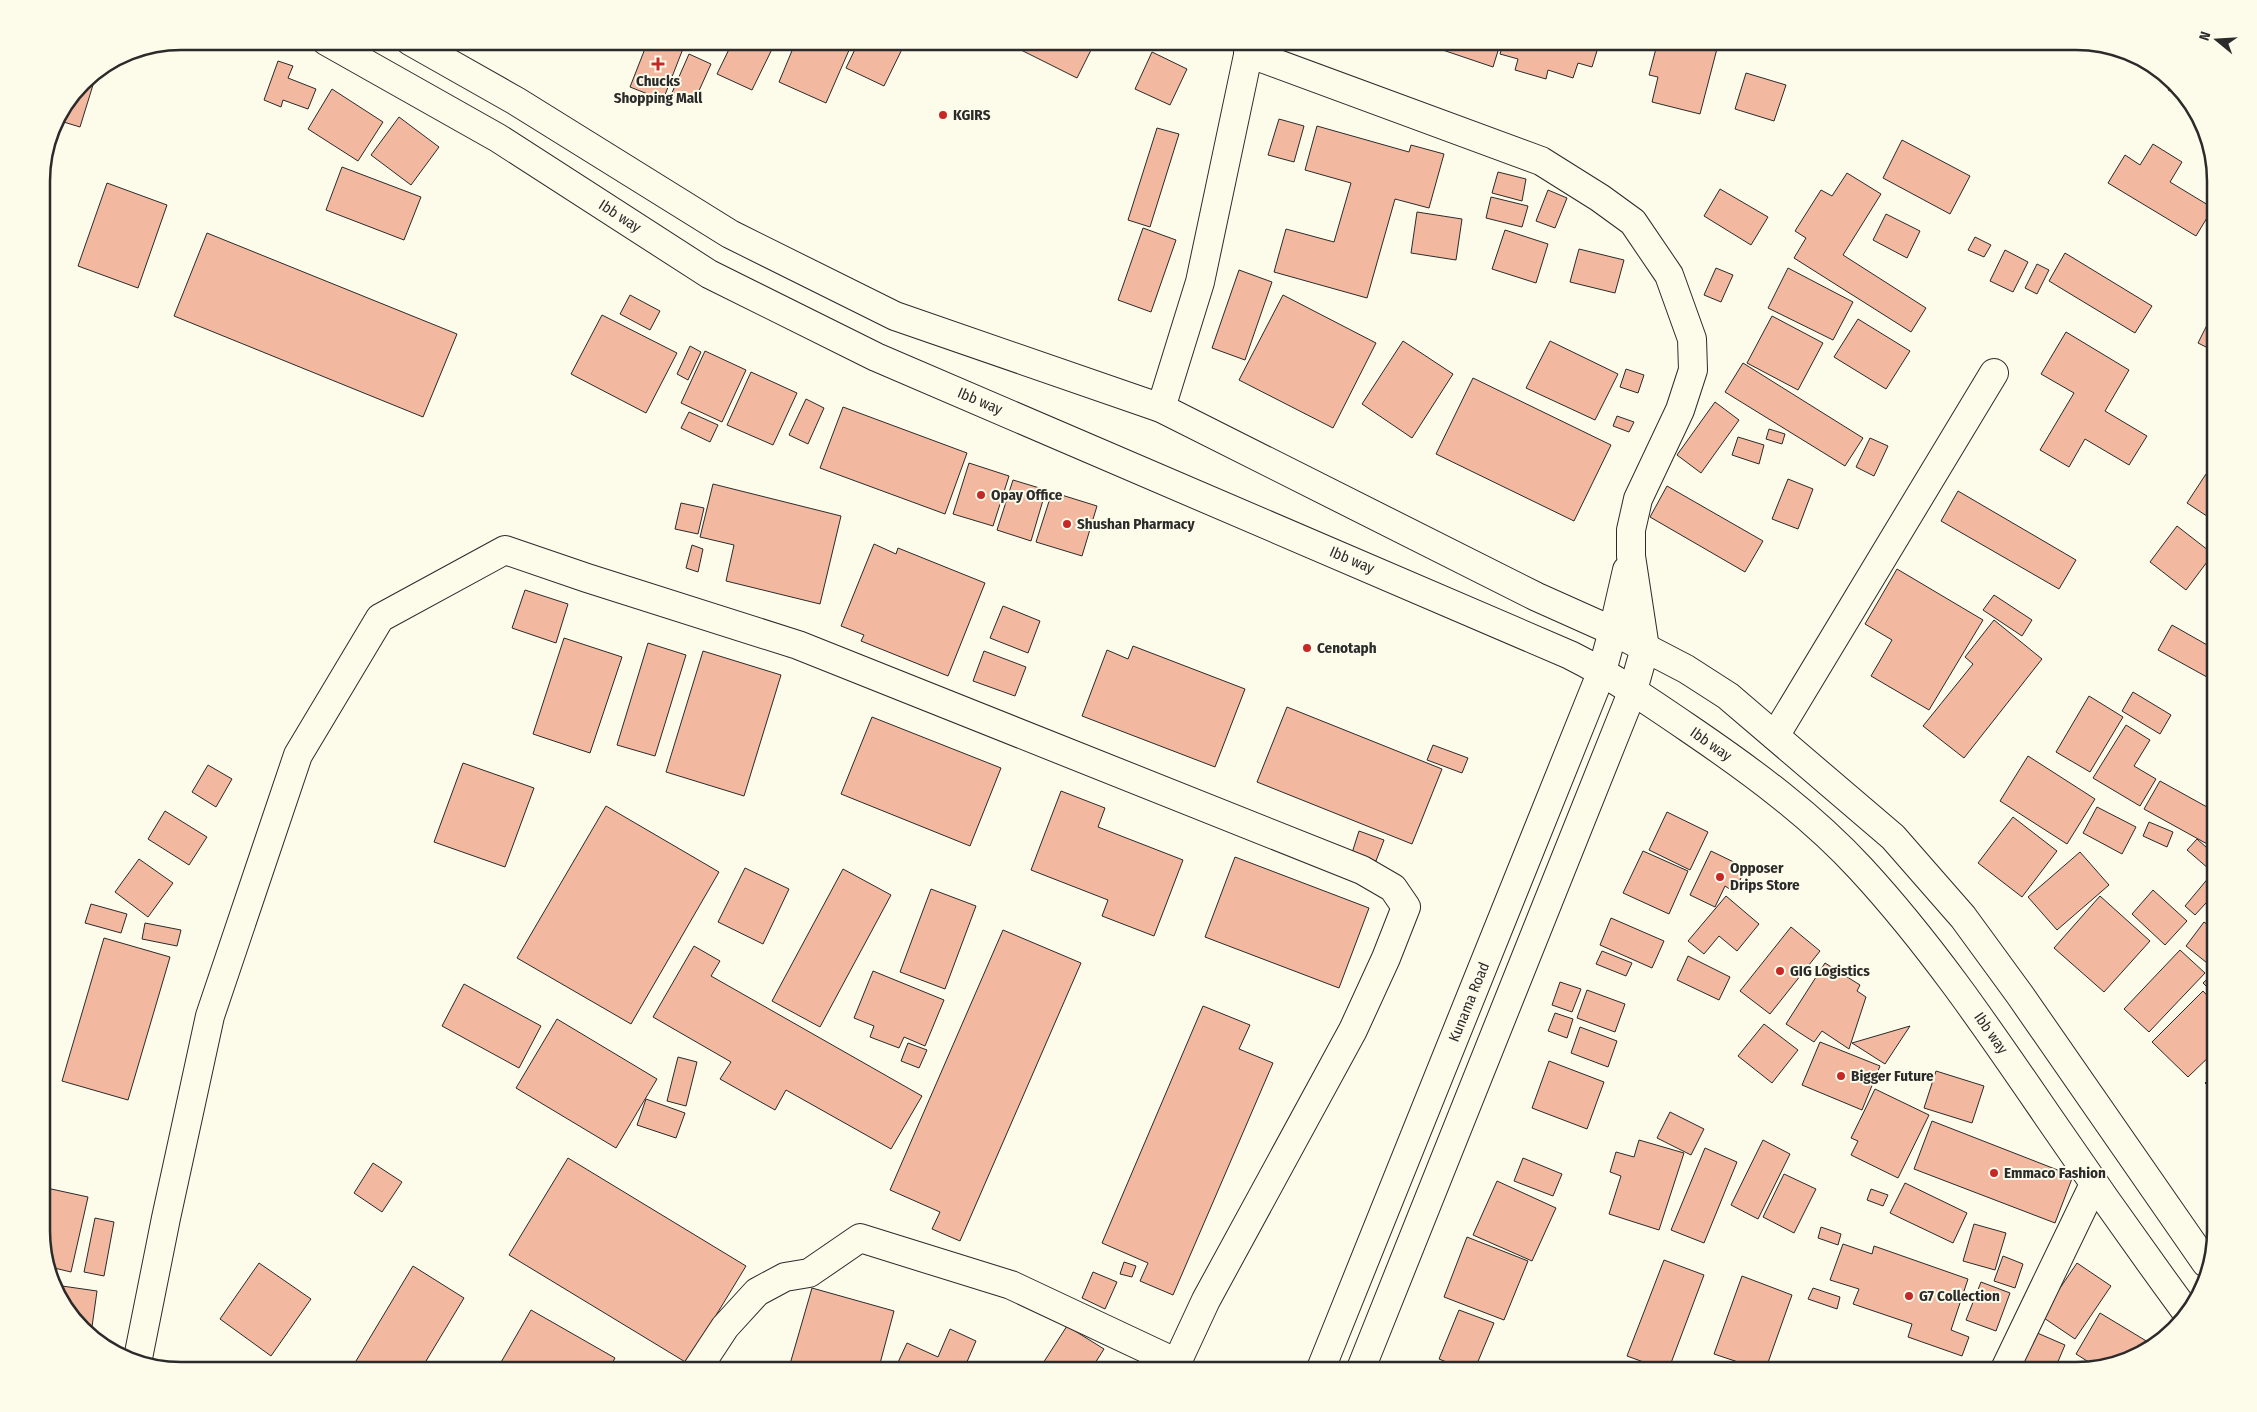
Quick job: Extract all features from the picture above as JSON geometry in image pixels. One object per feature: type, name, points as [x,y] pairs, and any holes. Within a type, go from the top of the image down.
[{"type":"main road","name":"Ibb way","points":[[342,50],[498,138],[709,274],[876,357],[1552,647],[1602,671],[1633,690],[1761,778],[1814,824],[1860,868],[1928,946],[1983,1022],[2094,1184],[2183,1307]]},
{"type":"main road","points":[[426,50],[516,101],[730,234],[886,311],[1161,408],[1537,597],[1645,648],[1728,696],[1893,837],[1962,917],[2020,995],[2204,1260]]},
{"type":"main road","points":[[1161,408],[1200,282],[1248,50]]},
{"type":"main road","points":[[1257,50],[1541,161],[1600,198],[1633,222],[1670,275],[1692,339],[1693,370],[1680,410],[1638,499],[1631,530],[1630,556],[1645,648],[1633,690],[1364,1362]]},
{"type":"main road","points":[[1775,736],[1994,373]]},
{"type":"main road","points":[[139,1355],[210,1016],[298,755],[380,618],[505,550],[798,646],[1362,870],[1393,888],[1406,907],[1386,958],[1353,1030],[1206,1300],[1177,1362]]},
{"type":"main road","name":"Kunama Road","points":[[1324,1362],[1602,671],[1630,556]]},
{"type":"main road","points":[[2008,1362],[2094,1184]]},
{"type":"main road","points":[[702,1362],[725,1327],[757,1292],[785,1277],[809,1273],[860,1238],[1012,1285],[1165,1362]]},
{"type":"building","name":"Chucks Shopping Mall","points":[[644,50],[682,50],[663,100],[630,87]]},
{"type":"building","points":[[729,50],[772,50],[752,90],[717,74]]},
{"type":"building","points":[[792,50],[849,50],[826,103],[779,82]]},
{"type":"building","points":[[855,50],[902,50],[884,86],[846,68]]},
{"type":"building","points":[[1021,50],[1091,50],[1077,78]]},
{"type":"building","points":[[1443,50],[1498,50],[1493,67]]},
{"type":"building","points":[[1501,50],[1597,50],[1592,67],[1578,63],[1573,78],[1548,70],[1546,79],[1515,70],[1518,59],[1500,54]]},
{"type":"building","points":[[1656,50],[1717,50],[1700,114],[1652,102],[1658,77],[1649,75]]},
{"type":"building","points":[[1152,52],[1187,69],[1170,105],[1135,89]]},
{"type":"building","points":[[689,54],[711,64],[693,104],[671,95]]},
{"type":"building","points":[[278,61],[293,66],[288,78],[316,89],[308,109],[283,100],[281,107],[264,100]]},
{"type":"building","points":[[1746,73],[1786,85],[1774,121],[1735,109]]},
{"type":"building","points":[[93,85],[80,127],[64,122],[77,101]]},
{"type":"building","points":[[332,89],[383,122],[358,161],[308,129]]},
{"type":"building","points":[[399,117],[439,147],[411,185],[371,155]]},
{"type":"building","points":[[1279,119],[1304,126],[1294,162],[1268,155]]},
{"type":"building","points":[[1317,126],[1409,152],[1411,145],[1444,154],[1429,208],[1395,199],[1367,298],[1274,272],[1286,229],[1334,242],[1351,183],[1305,170]]},
{"type":"building","points":[[1157,128],[1179,134],[1150,227],[1128,220]]},
{"type":"building","points":[[1902,140],[1970,176],[1950,214],[1883,178]]},
{"type":"building","points":[[2153,144],[2182,162],[2170,182],[2207,204],[2207,218],[2196,236],[2108,183],[2125,155],[2140,165]]},
{"type":"building","points":[[342,167],[421,197],[404,240],[326,210]]},
{"type":"building","points":[[1498,172],[1526,179],[1522,201],[1492,193]]},
{"type":"building","points":[[1847,173],[1881,194],[1843,255],[1926,308],[1911,332],[1794,258],[1806,238],[1795,231],[1821,190],[1832,196]]},
{"type":"building","points":[[107,183],[167,205],[138,288],[78,266]]},
{"type":"building","points":[[1720,189],[1768,217],[1751,245],[1704,216]]},
{"type":"building","points":[[1548,190],[1567,198],[1555,228],[1536,221]]},
{"type":"building","points":[[1491,197],[1528,206],[1522,227],[1486,218]]},
{"type":"building","points":[[1417,212],[1462,219],[1456,260],[1411,253]]},
{"type":"building","points":[[1886,214],[1920,231],[1907,258],[1873,240]]},
{"type":"building","points":[[1143,228],[1176,240],[1151,312],[1118,300]]},
{"type":"building","points":[[1505,230],[1548,244],[1536,283],[1492,269]]},
{"type":"building","points":[[207,233],[457,334],[423,417],[174,316]]},
{"type":"building","points":[[1975,237],[1991,245],[1984,257],[1968,250]]},
{"type":"building","points":[[1579,249],[1624,260],[1615,293],[1570,282]]},
{"type":"building","points":[[2005,250],[2028,262],[2013,292],[1990,281]]},
{"type":"building","points":[[2065,253],[2152,306],[2135,333],[2049,281]]},
{"type":"building","points":[[2037,264],[2049,270],[2037,294],[2025,288]]},
{"type":"building","points":[[1716,268],[1733,275],[1721,302],[1704,295]]},
{"type":"building","points":[[1788,268],[1853,302],[1833,340],[1768,308]]},
{"type":"building","points":[[1239,270],[1272,282],[1245,360],[1212,348]]},
{"type":"building","points":[[630,295],[660,311],[650,330],[620,314]]},
{"type":"building","points":[[1283,295],[1376,343],[1333,428],[1239,380]]},
{"type":"building","points":[[602,315],[677,353],[646,413],[571,374]]},
{"type":"building","points":[[1772,316],[1823,343],[1798,390],[1747,363]]},
{"type":"building","points":[[1858,319],[1910,351],[1886,389],[1834,357]]},
{"type":"building","points":[[2207,325],[2207,348],[2198,343]]},
{"type":"building","points":[[2066,332],[2129,370],[2105,411],[2147,436],[2129,465],[2085,439],[2069,467],[2040,450],[2074,393],[2041,374]]},
{"type":"building","points":[[1403,341],[1453,374],[1412,438],[1362,404]]},
{"type":"building","points":[[1550,341],[1618,374],[1595,420],[1526,388]]},
{"type":"building","points":[[690,346],[701,352],[688,380],[677,374]]},
{"type":"building","points":[[705,351],[746,370],[722,422],[681,403]]},
{"type":"building","points":[[1743,363],[1863,438],[1845,466],[1725,392]]},
{"type":"building","points":[[1626,369],[1644,375],[1638,393],[1620,387]]},
{"type":"building","points":[[751,372],[797,393],[773,445],[727,425]]},
{"type":"building","points":[[1473,378],[1611,445],[1574,521],[1436,454]]},
{"type":"building","points":[[806,399],[824,408],[808,444],[789,435]]},
{"type":"building","points":[[1715,402],[1739,420],[1701,473],[1677,455]]},
{"type":"building","points":[[843,407],[967,453],[945,514],[820,468]]},
{"type":"building","points":[[689,412],[718,425],[710,442],[681,428]]},
{"type":"building","points":[[1617,416],[1634,422],[1629,432],[1613,426]]},
{"type":"building","points":[[1769,429],[1785,434],[1782,444],[1766,439]]},
{"type":"building","points":[[1738,437],[1764,445],[1759,464],[1732,455]]},
{"type":"building","points":[[1870,438],[1888,446],[1874,476],[1856,467]]},
{"type":"building","name":"Opay Office","points":[[969,463],[1009,476],[993,526],[953,514]]},
{"type":"building","points":[[2206,474],[2207,475],[2207,516],[2187,503]]},
{"type":"building","points":[[1788,479],[1813,489],[1798,529],[1772,519]]},
{"type":"building","points":[[1013,480],[1046,490],[1031,541],[997,530]]},
{"type":"building","points":[[713,484],[841,516],[820,604],[726,581],[734,545],[700,537]]},
{"type":"building","points":[[1667,486],[1763,541],[1745,572],[1650,517]]},
{"type":"building","points":[[1958,491],[2076,560],[2059,589],[1941,521]]},
{"type":"building","name":"Shushan Pharmacy","points":[[1052,492],[1097,506],[1082,556],[1036,542]]},
{"type":"building","points":[[681,503],[704,508],[698,534],[675,529]]},
{"type":"building","points":[[2177,526],[2207,549],[2207,562],[2186,590],[2150,562]]},
{"type":"building","points":[[874,544],[896,554],[898,548],[985,583],[948,676],[861,641],[864,635],[841,626]]},
{"type":"building","points":[[692,545],[703,549],[698,572],[686,568]]},
{"type":"building","points":[[1897,569],[1983,620],[1929,710],[1871,676],[1892,640],[1865,624]]},
{"type":"building","points":[[525,590],[568,604],[556,643],[512,628]]},
{"type":"building","points":[[1994,595],[2032,620],[2022,636],[1983,610]]},
{"type":"building","points":[[1003,606],[1040,621],[1028,653],[990,638]]},
{"type":"building","points":[[1994,620],[2042,659],[1964,758],[1923,726],[1973,664],[1965,657]]},
{"type":"building","points":[[2172,625],[2207,645],[2207,677],[2158,650]]},
{"type":"building","points":[[564,638],[622,657],[590,753],[533,734]]},
{"type":"building","points":[[648,643],[686,655],[655,756],[617,745]]},
{"type":"building","points":[[1133,646],[1245,689],[1215,767],[1082,716],[1107,650],[1128,659]]},
{"type":"building","points":[[703,651],[781,675],[744,796],[666,772]]},
{"type":"building","points":[[984,651],[1026,667],[1015,696],[973,681]]},
{"type":"building","points":[[2133,692],[2171,715],[2160,734],[2122,711]]},
{"type":"building","points":[[2089,696],[2123,717],[2090,772],[2056,752]]},
{"type":"building","points":[[1287,707],[1442,769],[1412,844],[1257,782]]},
{"type":"building","points":[[872,717],[1001,768],[970,846],[841,794]]},
{"type":"building","points":[[2126,725],[2150,740],[2134,766],[2156,779],[2140,806],[2093,778]]},
{"type":"building","points":[[1433,745],[1468,758],[1462,773],[1427,760]]},
{"type":"building","points":[[2028,756],[2095,799],[2067,844],[2000,801]]},
{"type":"building","points":[[463,763],[534,788],[505,867],[434,842]]},
{"type":"building","points":[[208,765],[232,779],[216,807],[192,792]]},
{"type":"building","points":[[2160,781],[2207,807],[2207,844],[2144,809]]},
{"type":"building","points":[[1061,791],[1105,808],[1098,827],[1183,860],[1154,936],[1102,916],[1108,900],[1031,870]]},
{"type":"building","points":[[606,806],[719,872],[631,1024],[517,958]]},
{"type":"building","points":[[2097,807],[2136,827],[2122,854],[2083,833]]},
{"type":"building","points":[[165,811],[207,837],[189,865],[148,839]]},
{"type":"building","points":[[1667,812],[1708,832],[1690,870],[1649,850]]},
{"type":"building","points":[[2013,817],[2057,851],[2022,897],[1978,863]]},
{"type":"building","points":[[2149,822],[2173,832],[2167,847],[2143,836]]},
{"type":"building","points":[[1359,831],[1384,840],[1376,861],[1352,853]]},
{"type":"building","points":[[2197,839],[2207,848],[2207,867],[2187,850]]},
{"type":"building","points":[[1643,851],[1688,871],[1669,914],[1623,893]]},
{"type":"building","name":"Opposer Drips Store","points":[[1711,851],[1746,868],[1734,892],[1725,886],[1715,907],[1690,895]]},
{"type":"building","points":[[2080,852],[2109,885],[2057,930],[2028,897]]},
{"type":"building","points":[[1235,857],[1369,908],[1339,988],[1205,937]]},
{"type":"building","points":[[139,859],[173,883],[148,917],[115,892]]},
{"type":"building","points":[[745,868],[789,889],[763,944],[718,922]]},
{"type":"building","points":[[843,869],[891,895],[820,1027],[772,1001]]},
{"type":"building","points":[[2207,880],[2207,902],[2195,915],[2185,906]]},
{"type":"building","points":[[931,889],[976,906],[945,989],[900,972]]},
{"type":"building","points":[[2153,890],[2187,921],[2165,945],[2132,914]]},
{"type":"building","points":[[1726,896],[1759,924],[1737,951],[1719,936],[1704,954],[1688,941]]},
{"type":"building","points":[[2100,896],[2150,941],[2104,992],[2054,948]]},
{"type":"building","points":[[91,904],[127,914],[121,933],[85,923]]},
{"type":"building","points":[[1611,918],[1664,941],[1652,968],[1600,945]]},
{"type":"building","points":[[2204,922],[2207,924],[2207,963],[2186,946]]},
{"type":"building","points":[[145,923],[181,930],[177,946],[142,939]]},
{"type":"building","name":"GIG Logistics","points":[[1791,927],[1820,951],[1770,1014],[1740,991]]},
{"type":"building","points":[[1003,930],[1081,963],[960,1241],[932,1229],[940,1212],[890,1190]]},
{"type":"building","points":[[104,938],[170,957],[128,1100],[62,1081]]},
{"type":"building","points":[[694,946],[720,961],[711,976],[922,1096],[891,1149],[786,1090],[775,1110],[720,1079],[731,1062],[653,1017]]},
{"type":"building","points":[[2180,950],[2205,973],[2149,1032],[2124,1009]]},
{"type":"building","points":[[1602,951],[1632,963],[1626,976],[1596,964]]},
{"type":"building","points":[[1688,956],[1730,977],[1719,1000],[1677,980]]},
{"type":"building","points":[[1825,963],[1860,985],[1857,991],[1866,997],[1849,1049],[1822,1031],[1814,1042],[1786,1024]]},
{"type":"building","points":[[873,971],[944,1000],[925,1046],[904,1037],[899,1048],[870,1037],[874,1026],[854,1018]]},
{"type":"building","points":[[1560,982],[1581,989],[1572,1012],[1552,1005]]},
{"type":"building","points":[[464,984],[541,1026],[519,1068],[442,1026]]},
{"type":"building","points":[[1587,990],[1625,1004],[1615,1032],[1577,1018]]},
{"type":"building","points":[[2203,991],[2207,995],[2207,1059],[2188,1077],[2152,1042]]},
{"type":"building","points":[[1203,1006],[1250,1025],[1239,1049],[1273,1063],[1173,1295],[1140,1281],[1148,1263],[1102,1243]]},
{"type":"building","points":[[1555,1013],[1573,1019],[1567,1038],[1548,1031]]},
{"type":"building","points":[[557,1019],[657,1079],[616,1148],[516,1088]]},
{"type":"building","points":[[1764,1024],[1798,1050],[1772,1083],[1738,1056]]},
{"type":"building","points":[[1910,1026],[1885,1064],[1852,1043]]},
{"type":"building","points":[[1580,1027],[1617,1041],[1608,1067],[1571,1053]]},
{"type":"building","name":"Bigger Future","points":[[1820,1042],[1880,1066],[1862,1110],[1802,1085]]},
{"type":"building","points":[[908,1043],[927,1050],[919,1068],[901,1061]]},
{"type":"building","points":[[678,1057],[697,1062],[686,1106],[667,1101]]},
{"type":"building","points":[[1549,1061],[1604,1082],[1587,1129],[1532,1108]]},
{"type":"building","points":[[1936,1071],[1984,1086],[1972,1123],[1924,1108]]},
{"type":"building","points":[[1875,1089],[1929,1115],[1898,1178],[1851,1155],[1858,1141],[1851,1138]]},
{"type":"building","points":[[646,1099],[685,1113],[676,1138],[637,1125]]},
{"type":"building","points":[[1670,1112],[1704,1129],[1691,1155],[1657,1138]]},
{"type":"building","name":"Emmaco Fashion","points":[[1932,1121],[2073,1176],[2055,1223],[1914,1169]]},
{"type":"building","points":[[1639,1140],[1684,1153],[1659,1230],[1609,1214],[1621,1176],[1610,1172],[1616,1152],[1634,1157]]},
{"type":"building","points":[[1763,1140],[1790,1154],[1758,1219],[1731,1205]]},
{"type":"building","points":[[1705,1148],[1737,1162],[1704,1243],[1671,1230]]},
{"type":"building","points":[[568,1158],[746,1266],[688,1362],[685,1362],[509,1255]]},
{"type":"building","points":[[1523,1158],[1562,1174],[1553,1196],[1514,1181]]},
{"type":"building","points":[[373,1163],[402,1182],[382,1212],[354,1193]]},
{"type":"building","points":[[1784,1174],[1816,1189],[1794,1233],[1763,1217]]},
{"type":"building","points":[[1497,1181],[1556,1208],[1532,1261],[1473,1235]]},
{"type":"building","points":[[1905,1183],[1967,1213],[1953,1243],[1890,1213]]},
{"type":"building","points":[[50,1189],[88,1197],[71,1272],[56,1268],[50,1239]]},
{"type":"building","points":[[1871,1189],[1888,1195],[1883,1206],[1867,1200]]},
{"type":"building","points":[[95,1218],[114,1222],[104,1276],[84,1272]]},
{"type":"building","points":[[1974,1224],[2006,1233],[1995,1270],[1963,1261]]},
{"type":"building","points":[[1821,1227],[1841,1234],[1838,1245],[1818,1238]]},
{"type":"building","points":[[1467,1237],[1528,1261],[1504,1320],[1444,1297]]},
{"type":"building","name":"G7 Collection","points":[[1843,1244],[1872,1254],[1874,1246],[1968,1279],[1951,1330],[1969,1337],[1962,1356],[1908,1337],[1912,1324],[1853,1304],[1859,1289],[1830,1280]]},
{"type":"building","points":[[2003,1256],[2023,1264],[2015,1288],[1994,1281]]},
{"type":"building","points":[[1664,1260],[1704,1275],[1671,1362],[1643,1362],[1627,1356]]},
{"type":"building","points":[[1124,1262],[1136,1266],[1132,1277],[1120,1274]]},
{"type":"building","points":[[259,1263],[311,1299],[271,1356],[220,1319]]},
{"type":"building","points":[[2077,1263],[2111,1286],[2075,1339],[2041,1316]]},
{"type":"building","points":[[413,1266],[464,1298],[425,1362],[355,1362]]},
{"type":"building","points":[[1093,1272],[1117,1282],[1105,1309],[1082,1298]]},
{"type":"building","points":[[1742,1276],[1792,1295],[1768,1362],[1738,1362],[1714,1354]]},
{"type":"building","points":[[1981,1282],[2010,1293],[1996,1331],[1966,1320]]},
{"type":"building","points":[[63,1286],[97,1291],[92,1327],[77,1311]]},
{"type":"building","points":[[812,1288],[894,1311],[880,1362],[791,1362]]},
{"type":"building","points":[[1813,1288],[1840,1297],[1837,1309],[1808,1299]]},
{"type":"building","points":[[531,1310],[615,1358],[613,1362],[501,1362]]},
{"type":"building","points":[[1459,1310],[1494,1323],[1478,1362],[1446,1362],[1439,1359]]},
{"type":"building","points":[[2100,1313],[2146,1341],[2110,1358],[2088,1361],[2076,1354]]},
{"type":"building","points":[[1067,1326],[1104,1349],[1096,1362],[1044,1362]]},
{"type":"building","points":[[950,1329],[976,1341],[967,1362],[898,1362],[907,1343],[938,1357]]},
{"type":"building","points":[[2035,1332],[2065,1345],[2058,1362],[2023,1362]]},
{"type":"place","name":"Chucks Shopping Mall","points":[[658,64]]},
{"type":"place","name":"KGIRS","points":[[943,115]]},
{"type":"place","name":"Opay Office","points":[[981,495]]},
{"type":"place","name":"Shushan Pharmacy","points":[[1067,524]]},
{"type":"place","name":"Cenotaph","points":[[1307,648]]},
{"type":"place","name":"Opposer Drips Store","points":[[1720,877]]},
{"type":"place","name":"GIG Logistics","points":[[1780,971]]},
{"type":"place","name":"Bigger Future","points":[[1841,1076]]},
{"type":"place","name":"Emmaco Fashion","points":[[1994,1173]]},
{"type":"place","name":"G7 Collection","points":[[1909,1296]]}]
